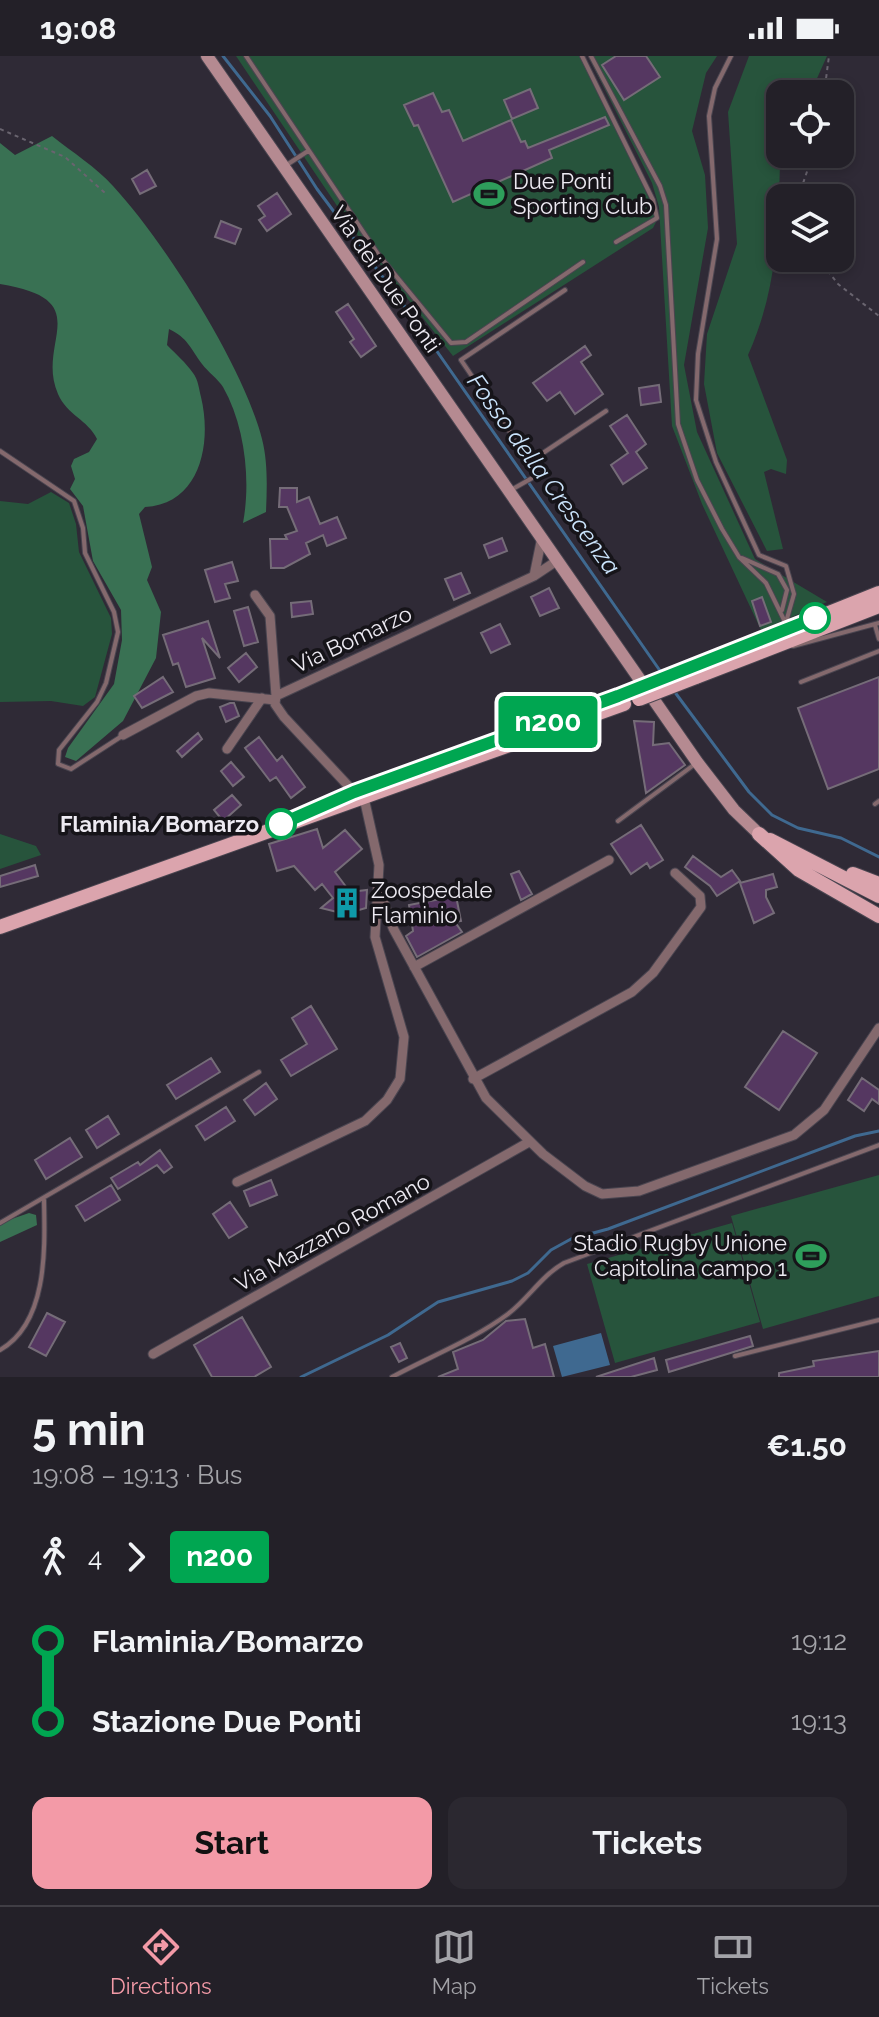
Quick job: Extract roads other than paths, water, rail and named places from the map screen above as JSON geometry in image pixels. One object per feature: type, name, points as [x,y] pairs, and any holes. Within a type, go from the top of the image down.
[{"type":"main road","points":[[694,673],[787,625],[879,593]]},
{"type":"main road","points":[[0,927],[694,673],[756,655],[879,606]]},
{"type":"main road","points":[[759,834],[879,896]]},
{"type":"main road","points":[[759,834],[799,870],[879,916]]},
{"type":"main road","points":[[800,854],[879,884]]},
{"type":"street","name":"Via dei Due Ponti","points":[[207,56],[516,488],[542,537],[697,762],[734,810],[759,834]]},
{"type":"street","points":[[534,576],[542,537]]},
{"type":"street","name":"Via Bomarzo","points":[[275,698],[534,576],[558,560]]},
{"type":"street","points":[[237,1182],[365,1121],[398,1084],[404,1044],[374,931],[379,889],[377,840],[359,795],[284,717],[275,698],[270,616],[255,595]]},
{"type":"street","points":[[123,735],[196,696],[209,693],[275,698]]},
{"type":"street","points":[[227,749],[262,698]]},
{"type":"street","points":[[414,967],[609,860]]},
{"type":"street","points":[[473,1079],[643,983],[701,907],[700,896],[675,873]]},
{"type":"street","points":[[379,889],[390,922],[473,1079],[497,1112],[529,1142],[595,1191],[617,1195],[643,1190],[781,1141],[804,1128],[837,1094],[879,1028]]},
{"type":"street","name":"Via Mazzano Romano","points":[[153,1354],[529,1142]]},
{"type":"lane","points":[[246,56],[307,152],[378,254],[447,340],[455,345],[466,342],[583,262]]},
{"type":"lane","points":[[582,56],[653,200],[657,218],[616,242]]},
{"type":"lane","points":[[591,56],[660,186],[666,205],[678,424],[697,480],[739,557],[766,583],[787,625]]},
{"type":"lane","points":[[731,56],[715,88],[709,116],[717,239],[698,354],[696,400],[716,462],[759,555],[786,566],[794,594],[787,625]]},
{"type":"lane","points":[[287,165],[307,152]]},
{"type":"lane","points":[[516,488],[534,477],[531,461],[461,360],[565,290]]},
{"type":"lane","points":[[531,461],[606,411]]},
{"type":"lane","points":[[0,451],[74,501],[83,528],[88,561],[118,622],[106,683],[97,702],[59,750],[58,764],[71,769],[123,735]]},
{"type":"lane","points":[[739,557],[778,574],[787,590],[781,613]]},
{"type":"lane","points":[[756,655],[877,624],[879,639]]},
{"type":"lane","points":[[801,682],[879,651]]},
{"type":"lane","points":[[618,821],[697,762]]},
{"type":"lane","points":[[0,1223],[259,1072]]},
{"type":"lane","points":[[392,1377],[498,1320],[564,1263],[879,1145]]},
{"type":"lane","points":[[0,1350],[19,1336],[35,1303],[43,1257],[44,1200]]},
{"type":"lane","points":[[735,1356],[879,1320]]},
{"type":"water","points":[[601,1333],[610,1365],[562,1377],[553,1346]]},
{"type":"waterway","name":"Fosso della Crescenza","points":[[223,56],[270,116],[317,189],[420,327],[663,675]]},
{"type":"waterway","name":"Fosso della Crescenza","points":[[674,691],[749,792],[772,815],[798,828],[841,838],[879,857]]},
{"type":"waterway","points":[[301,1377],[388,1335],[438,1302],[512,1281],[528,1273],[551,1250],[571,1239],[608,1229],[855,1136],[879,1131]]},
{"type":"place","name":"Due Ponti Sporting Club","points":[[489,194]]},
{"type":"place","name":"Flaminia/Bomarzo","points":[[281,824]]},
{"type":"place","name":"Zoospedale Flaminio","points":[[347,903]]},
{"type":"place","name":"Stadio Rugby Unione Capitolina campo 1","points":[[811,1256]]}]
